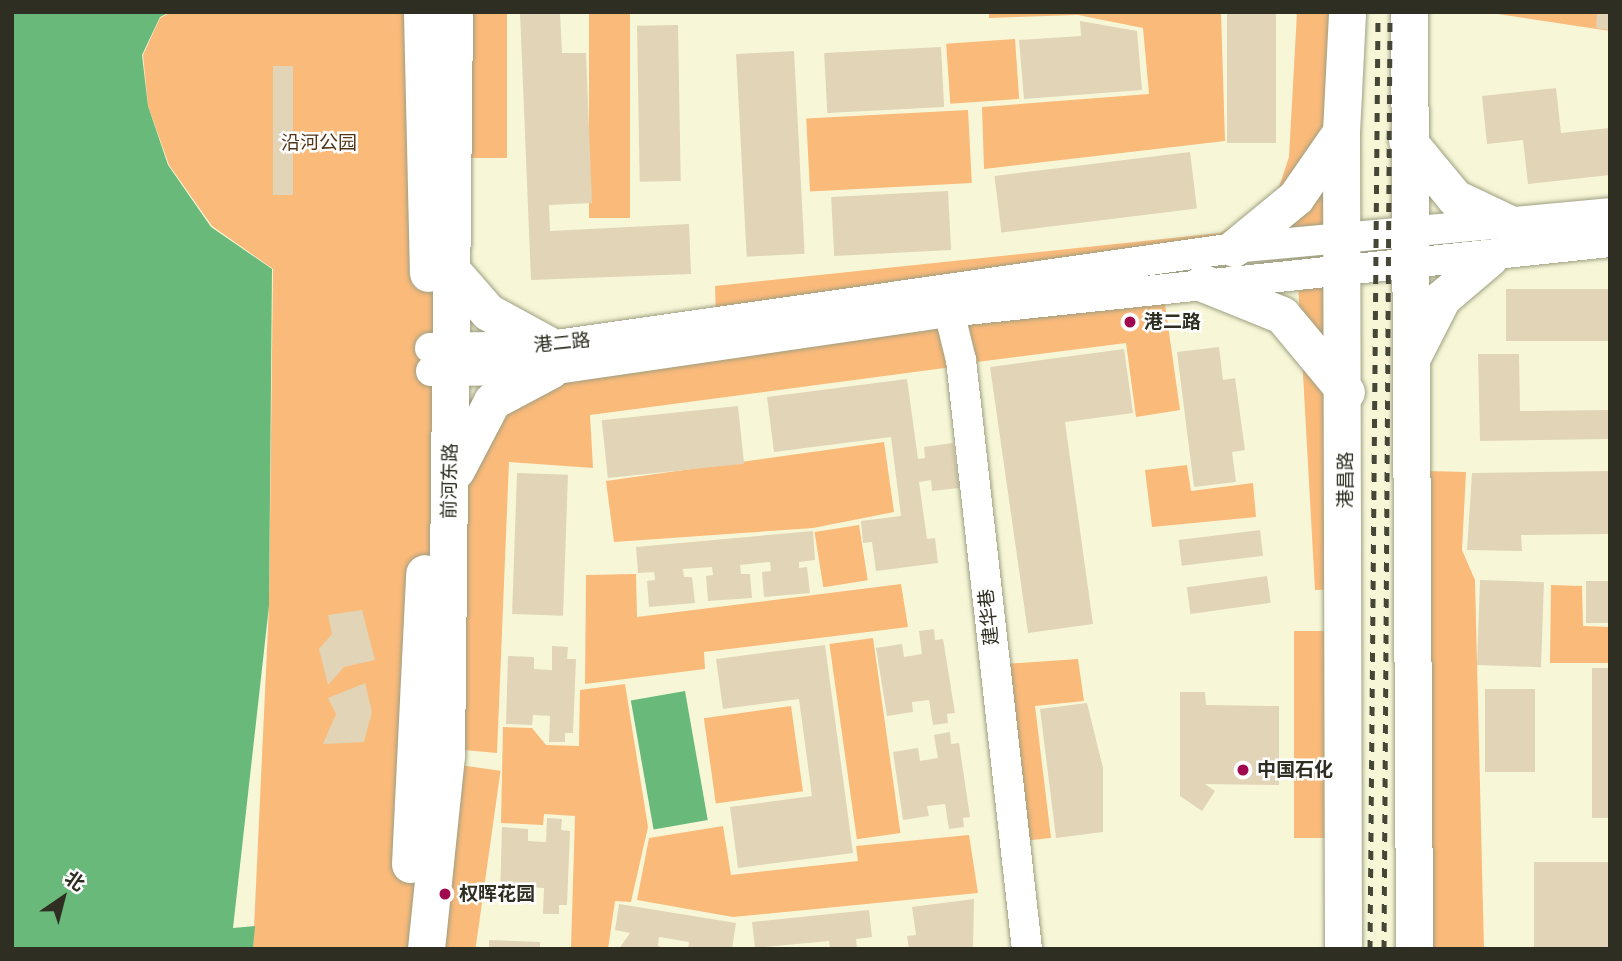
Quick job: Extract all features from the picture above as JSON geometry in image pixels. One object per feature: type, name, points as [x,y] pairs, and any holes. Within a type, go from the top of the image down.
[{"type":"main road","name":"前河东路","points":[[422,12],[450,484],[446,756],[426,949]]},
{"type":"main road","name":"前河东路","points":[[402,949],[417,793],[441,360],[453,272],[454,12]]},
{"type":"main road","name":"港昌路","points":[[1343,949],[1346,392],[1340,132],[1347,12]]},
{"type":"main road","points":[[1409,12],[1407,140],[1411,360],[1413,949]]},
{"type":"main road","points":[[1234,248],[1288,206],[1340,132]]},
{"type":"main road","points":[[1407,140],[1455,198],[1512,225]]},
{"type":"main road","points":[[1411,360],[1442,298],[1489,258]]},
{"type":"main road","points":[[450,484],[492,401],[550,358],[488,312],[453,272]]},
{"type":"main road","points":[[1203,283],[1282,315],[1346,392]]},
{"type":"street","name":"港二路","points":[[946,300],[1203,283],[1341,256],[1409,249],[1512,225],[1610,213]]},
{"type":"street","name":"港二路","points":[[1409,249],[1489,258],[1610,242]]},
{"type":"street","name":"港二路","points":[[441,360],[550,358],[946,300],[1234,248],[1341,256]]},
{"type":"street","name":"建华巷","points":[[946,300],[961,360],[1027,949]]},
{"type":"green space","name":"沿河公园","points":[[171,12],[449,12],[426,949],[253,949],[269,606],[273,269],[212,226],[169,165],[148,106],[143,55],[160,18]]},
{"type":"green space","points":[[456,12],[507,12],[507,158],[456,158]]},
{"type":"green space","points":[[589,12],[630,12],[630,218],[589,218]]},
{"type":"green space","points":[[989,12],[1221,12],[1225,141],[984,169],[982,107],[1149,94],[1143,28],[1078,15],[989,18]]},
{"type":"green space","points":[[1297,12],[1345,12],[1340,250],[716,317],[715,286],[1220,233],[1273,205],[1289,157]]},
{"type":"green space","points":[[1484,12],[1610,12],[1610,31]]},
{"type":"green space","points":[[1015,39],[1019,99],[950,104],[946,44]]},
{"type":"green space","points":[[968,110],[972,183],[810,191],[806,118]]},
{"type":"green space","points":[[1297,266],[1337,266],[1341,589],[1315,590]]},
{"type":"green space","points":[[1161,276],[1180,410],[1136,417],[1126,343],[969,363],[958,299]]},
{"type":"green space","points":[[940,298],[952,367],[590,415],[593,468],[509,462],[497,753],[453,749],[458,400],[483,399]]},
{"type":"green space","points":[[884,442],[894,512],[813,528],[614,542],[606,481]]},
{"type":"green space","points":[[1187,465],[1191,491],[1253,483],[1256,517],[1152,527],[1145,470]]},
{"type":"green space","points":[[1428,471],[1466,472],[1462,550],[1475,580],[1484,949],[1422,949]]},
{"type":"green space","points":[[859,525],[868,580],[823,587],[815,532]]},
{"type":"green space","points":[[636,574],[637,617],[901,584],[908,627],[704,652],[705,669],[585,684],[586,575]]},
{"type":"green space","points":[[1551,585],[1582,586],[1583,626],[1610,627],[1610,663],[1550,663]]},
{"type":"green space","points":[[1294,631],[1339,631],[1339,838],[1294,838]]},
{"type":"green space","points":[[873,638],[900,833],[857,839],[829,644]]},
{"type":"green space","points":[[1078,659],[1084,701],[1035,706],[1051,838],[1022,841],[1004,664]]},
{"type":"green space","points":[[625,684],[648,827],[631,902],[615,901],[608,949],[571,947],[575,816],[544,814],[543,825],[501,823],[503,727],[532,728],[546,745],[579,746],[580,690]]},
{"type":"green space","points":[[791,706],[803,791],[716,803],[704,718]]},
{"type":"green space","points":[[452,764],[501,771],[475,949],[426,948]]},
{"type":"green space","points":[[723,826],[731,875],[858,861],[856,846],[969,835],[978,893],[733,917],[637,900],[649,838]]},
{"type":"shaded area","points":[[12,12],[170,12],[160,17],[142,55],[148,106],[168,165],[211,227],[272,269],[269,606],[233,928],[255,926],[253,949],[12,949]]},
{"type":"shaded area","points":[[685,691],[708,820],[654,830],[631,701]]},
{"type":"building","points":[[520,12],[560,12],[562,53],[586,53],[592,203],[549,205],[550,231],[689,224],[691,274],[531,280]]},
{"type":"building","points":[[1227,12],[1276,12],[1276,143],[1227,143]]},
{"type":"building","points":[[1597,12],[1610,12],[1610,30],[1596,28]]},
{"type":"building","points":[[1080,21],[1137,31],[1142,90],[1024,99],[1019,40],[1081,36]]},
{"type":"building","points":[[678,25],[681,181],[640,182],[637,26]]},
{"type":"building","points":[[941,47],[944,107],[827,113],[824,53]]},
{"type":"building","points":[[794,51],[805,254],[747,257],[736,54]]},
{"type":"building","points":[[273,66],[293,66],[293,195],[273,195]]},
{"type":"building","points":[[1556,88],[1561,133],[1610,128],[1610,175],[1528,184],[1523,140],[1487,144],[1482,96]]},
{"type":"building","points":[[1190,152],[1197,209],[1001,233],[994,176]]},
{"type":"building","points":[[948,191],[951,250],[834,256],[831,197]]},
{"type":"building","points":[[1506,289],[1610,289],[1610,341],[1506,341]]},
{"type":"building","points":[[1219,347],[1223,380],[1235,378],[1245,450],[1232,452],[1236,482],[1194,487],[1177,352]]},
{"type":"building","points":[[1124,349],[1133,413],[1065,422],[1093,624],[1028,633],[990,367]]},
{"type":"building","points":[[1478,354],[1519,354],[1520,411],[1610,410],[1610,439],[1480,441]]},
{"type":"building","points":[[907,379],[918,459],[925,458],[924,447],[953,443],[959,488],[932,491],[931,480],[919,482],[927,539],[935,538],[938,563],[876,571],[872,542],[863,543],[861,521],[901,516],[891,437],[774,452],[767,397]]},
{"type":"building","points":[[738,406],[744,464],[608,478],[602,420]]},
{"type":"building","points":[[1610,471],[1610,534],[1521,535],[1522,551],[1467,550],[1472,473]]},
{"type":"building","points":[[517,473],[568,475],[563,616],[512,614]]},
{"type":"building","points":[[1260,530],[1263,556],[1182,566],[1179,540]]},
{"type":"building","points":[[813,531],[815,560],[799,562],[799,568],[807,567],[810,593],[764,597],[762,572],[771,571],[770,562],[740,565],[741,574],[750,574],[752,598],[708,601],[706,576],[713,575],[712,567],[683,569],[684,577],[692,577],[695,603],[649,607],[647,581],[655,580],[654,572],[638,573],[636,547]]},
{"type":"building","points":[[1267,576],[1271,603],[1191,614],[1187,587]]},
{"type":"building","points":[[1480,580],[1544,582],[1541,667],[1477,665]]},
{"type":"building","points":[[1586,581],[1610,581],[1610,623],[1586,623]]},
{"type":"building","points":[[362,610],[375,660],[344,667],[328,685],[319,649],[332,634],[328,615]]},
{"type":"building","points":[[934,629],[935,640],[943,639],[955,713],[947,714],[948,723],[933,725],[929,700],[912,702],[913,712],[887,716],[876,648],[902,644],[904,657],[922,654],[919,631]]},
{"type":"building","points":[[825,645],[853,853],[738,868],[730,807],[812,796],[799,699],[723,709],[716,659]]},
{"type":"building","points":[[552,646],[568,647],[567,659],[576,659],[573,733],[565,733],[565,742],[549,742],[550,716],[533,715],[532,725],[506,724],[508,656],[534,657],[534,669],[552,670]]},
{"type":"building","points":[[1592,668],[1610,668],[1610,818],[1592,818]]},
{"type":"building","points":[[365,683],[372,712],[364,742],[323,744],[336,714],[328,698]]},
{"type":"building","points":[[1485,689],[1535,689],[1535,772],[1485,772]]},
{"type":"building","points":[[1180,692],[1205,692],[1206,705],[1279,706],[1279,785],[1205,784],[1215,791],[1202,811],[1180,796]]},
{"type":"building","points":[[1087,703],[1103,768],[1103,832],[1056,838],[1040,709]]},
{"type":"building","points":[[950,732],[951,744],[959,743],[970,817],[963,818],[964,827],[949,829],[945,804],[927,806],[929,816],[903,820],[893,752],[918,748],[920,761],[938,758],[934,735]]},
{"type":"building","points":[[547,818],[562,819],[561,830],[570,831],[567,905],[559,905],[559,914],[543,914],[544,888],[527,887],[526,897],[500,896],[502,827],[528,829],[528,841],[546,842]]},
{"type":"building","points":[[1534,862],[1610,862],[1610,949],[1534,949]]},
{"type":"building","points":[[974,899],[973,949],[909,949],[907,936],[916,935],[912,907]]},
{"type":"building","points":[[619,904],[736,923],[732,949],[688,949],[689,942],[659,937],[658,946],[668,949],[619,949],[630,933],[615,930]]},
{"type":"building","points":[[869,910],[872,937],[856,939],[857,949],[830,949],[829,941],[755,948],[752,922]]},
{"type":"building","points":[[489,940],[540,942],[540,949],[489,949]]},
{"type":"railway","points":[[1370,949],[1378,12]]},
{"type":"railway","points":[[1384,949],[1390,12]]},
{"type":"place","name":"港二路","points":[[1130,322]]},
{"type":"place","name":"中国石化","points":[[1243,770]]},
{"type":"place","name":"权晖花园","points":[[445,894]]}]
